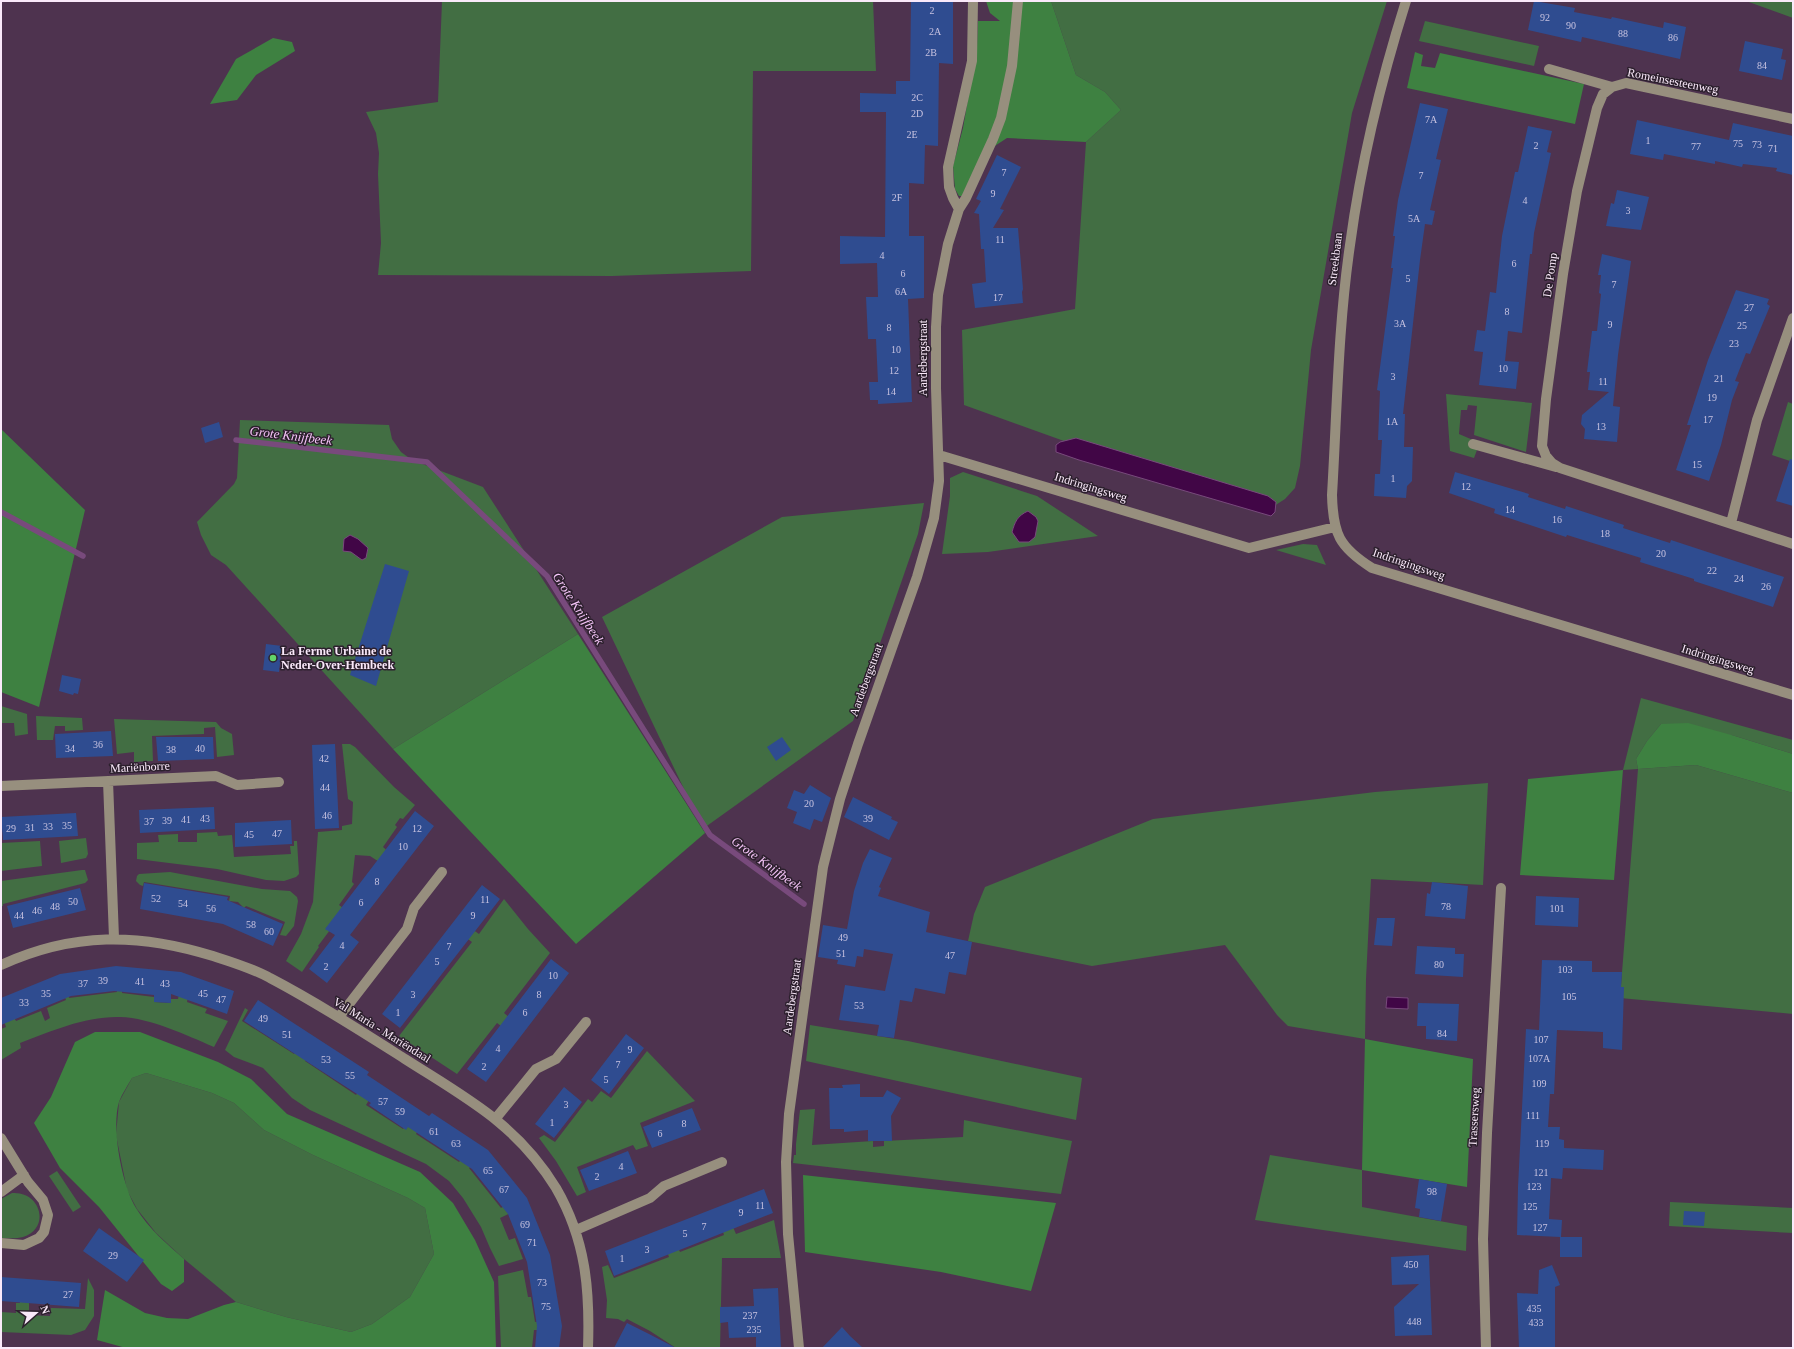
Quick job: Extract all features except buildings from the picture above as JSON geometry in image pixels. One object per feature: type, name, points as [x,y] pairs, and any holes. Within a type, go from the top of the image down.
[{"type":"street","points":[[959,209],[952,198],[949,187],[948,167],[972,60],[973,1]]},
{"type":"street","name":"Aardebergstraat","points":[[799,1348],[788,1234],[786,1162],[789,1114],[823,867],[835,817],[858,744],[926,548],[938,498],[939,455],[936,388],[937,305],[944,264],[959,209],[966,198],[990,146],[1000,118],[1012,66],[1018,1]]},
{"type":"street","name":"Streekbaan","points":[[1335,527],[1332,508],[1333,479],[1342,327],[1350,245],[1356,205],[1377,106],[1406,1]]},
{"type":"street","name":"Romeinsesteenweg","points":[[1548,69],[1612,87],[1626,83],[1793,119]]},
{"type":"street","name":"De Pomp","points":[[1560,468],[1552,463],[1546,456],[1542,446],[1546,399],[1577,191],[1597,108],[1603,94],[1612,87]]},
{"type":"street","points":[[1730,524],[1756,420],[1793,318]]},
{"type":"street","name":"De Pomp","points":[[1473,444],[1560,468],[1793,544]]},
{"type":"street","name":"Indringingsweg","points":[[939,455],[1249,548],[1335,527],[1346,549],[1354,557],[1372,568],[1793,695]]},
{"type":"street","name":"Mariënborre","points":[[1,786],[216,776],[237,785],[279,782]]},
{"type":"street","points":[[108,781],[114,938]]},
{"type":"street","points":[[338,1018],[407,929],[414,908],[442,872]]},
{"type":"street","name":"Trassersweg","points":[[1486,1348],[1483,1231],[1491,1054],[1501,888]]},
{"type":"street","name":"Val Maria - Mariëndaal","points":[[1,965],[26,955],[58,946],[114,938],[173,945],[248,968],[269,978],[338,1018],[496,1118],[534,1156],[556,1189],[576,1230],[582,1252],[588,1293],[588,1348]]},
{"type":"street","points":[[496,1118],[536,1069],[556,1059],[586,1022]]},
{"type":"street","points":[[1,1138],[24,1175],[43,1200],[48,1215],[47,1224],[39,1238],[24,1245],[1,1243]]},
{"type":"street","points":[[576,1230],[650,1198],[664,1186],[722,1162]]},
{"type":"street","points":[[1,1192],[24,1175]]},
{"type":"green space","points":[[442,1],[873,1],[876,71],[753,71],[751,271],[612,276],[378,275],[381,243],[378,174],[379,153],[376,133],[366,112],[438,102]]},
{"type":"green space","points":[[986,1],[1051,1],[1076,75],[1105,92],[1121,110],[1086,142],[1007,138],[981,155],[962,196],[959,196],[955,189],[953,166],[963,128],[977,47],[978,21],[1000,21],[990,13]]},
{"type":"green space","points":[[1051,1],[1387,1],[1352,113],[1311,350],[1300,466],[1295,488],[1285,499],[1271,508],[1256,510],[964,405],[962,330],[1075,309],[1086,142],[1121,110],[1105,92],[1076,75]]},
{"type":"green space","points":[[1746,1],[1793,1],[1793,18]]},
{"type":"green space","points":[[1425,21],[1539,46],[1534,66],[1419,41]]},
{"type":"green space","points":[[273,38],[292,42],[295,51],[256,75],[237,100],[210,104],[236,59]]},
{"type":"green space","points":[[1415,52],[1423,55],[1421,66],[1435,68],[1440,53],[1584,84],[1575,124],[1407,88]]},
{"type":"green space","points":[[1446,394],[1532,403],[1526,452],[1474,435],[1477,406],[1468,405],[1467,410],[1461,410],[1459,434],[1473,440],[1477,450],[1474,458],[1450,451]]},
{"type":"green space","points":[[1788,402],[1793,404],[1793,462],[1772,455]]},
{"type":"green space","points":[[240,420],[389,425],[392,439],[401,452],[412,460],[483,487],[578,634],[393,749],[226,565],[211,555],[201,535],[197,522],[234,484],[237,478]]},
{"type":"green space","points":[[1,429],[85,510],[39,707],[1,692]]},
{"type":"green space","points":[[963,472],[1037,496],[1098,536],[988,552],[942,554],[950,496],[950,478]]},
{"type":"green space","points":[[924,503],[918,534],[853,721],[704,828],[707,831],[705,833],[602,617],[782,517]]},
{"type":"green space","points":[[1303,544],[1317,545],[1326,565],[1276,550]]},
{"type":"green space","points":[[578,634],[705,833],[576,944],[393,749]]},
{"type":"green space","points":[[1641,698],[1793,740],[1793,754],[1735,736],[1661,724],[1647,741],[1636,759],[1638,769],[1623,770]]},
{"type":"green space","points":[[1,706],[27,714],[28,734],[15,736],[14,723],[1,723]]},
{"type":"green space","points":[[36,716],[82,718],[83,730],[65,731],[65,726],[55,726],[53,740],[37,740]]},
{"type":"green space","points":[[114,719],[216,722],[221,728],[232,734],[234,755],[217,757],[215,727],[204,728],[204,734],[152,736],[153,761],[134,762],[134,752],[117,754]]},
{"type":"green space","points":[[1688,723],[1793,754],[1793,793],[1696,765],[1638,769],[1636,759],[1647,741],[1661,724]]},
{"type":"green space","points":[[342,744],[350,744],[355,747],[394,787],[415,805],[403,819],[400,818],[395,825],[397,827],[383,847],[394,857],[387,867],[370,856],[355,855],[352,882],[354,884],[339,905],[351,914],[330,930],[302,972],[286,961],[301,934],[313,902],[318,832],[342,830],[342,826],[352,824],[353,802],[348,799]]},
{"type":"green space","points":[[1696,765],[1793,793],[1793,1014],[1620,998],[1638,769]]},
{"type":"green space","points":[[1623,770],[1614,880],[1520,875],[1528,779]]},
{"type":"green space","points":[[1488,783],[1483,885],[1371,879],[1366,979],[1365,1039],[1288,1026],[1277,1015],[1225,945],[1092,966],[968,941],[974,914],[985,887],[1153,819],[1375,792]]},
{"type":"green space","points":[[217,832],[218,836],[232,835],[234,857],[291,854],[290,846],[294,846],[294,841],[297,841],[299,874],[296,877],[284,881],[266,880],[217,869],[137,859],[137,843],[159,842],[158,835],[178,834],[178,842],[197,842],[197,833]]},
{"type":"green space","points":[[86,838],[88,854],[86,858],[61,863],[59,841]]},
{"type":"green space","points":[[40,841],[42,866],[1,871],[1,843]]},
{"type":"green space","points":[[85,870],[88,880],[85,883],[3,904],[3,906],[1,906],[1,881]]},
{"type":"green space","points":[[170,872],[262,889],[290,891],[297,897],[298,901],[294,926],[286,936],[280,935],[285,922],[246,906],[244,908],[238,902],[229,901],[230,896],[144,882],[143,886],[136,881],[139,874]]},
{"type":"green space","points":[[504,899],[550,953],[504,1013],[515,1022],[508,1031],[497,1023],[457,1074],[399,1036],[472,942],[465,937],[472,929],[479,934]]},
{"type":"green space","points":[[117,982],[122,982],[122,993],[154,997],[154,1002],[170,1003],[171,999],[178,999],[180,989],[189,992],[187,1002],[207,1009],[205,1013],[228,1021],[214,1047],[180,1032],[144,1020],[120,1017],[94,1019],[56,1029],[20,1043],[21,1048],[1,1060],[1,1029],[6,1027],[2,1015],[11,1012],[16,1021],[41,1011],[45,1021],[50,1018],[47,1008],[66,1000],[62,989],[68,989],[69,998],[117,992]]},
{"type":"green space","points":[[245,1008],[248,1010],[242,1021],[294,1054],[301,1045],[311,1050],[305,1061],[356,1095],[362,1087],[372,1095],[366,1105],[403,1129],[409,1121],[419,1128],[416,1134],[459,1162],[468,1150],[479,1160],[469,1168],[501,1208],[510,1202],[515,1211],[500,1218],[509,1240],[515,1238],[523,1259],[499,1266],[481,1227],[463,1198],[449,1181],[426,1164],[310,1110],[292,1098],[263,1068],[234,1057],[225,1050]]},
{"type":"green space","points":[[810,1025],[908,1041],[1082,1078],[1076,1120],[806,1061]]},
{"type":"green space","points":[[95,1032],[140,1032],[218,1062],[251,1079],[287,1114],[420,1172],[453,1203],[475,1240],[494,1282],[496,1348],[126,1348],[97,1340],[105,1290],[145,1313],[167,1318],[188,1319],[236,1302],[286,1317],[351,1332],[372,1324],[410,1297],[434,1254],[425,1208],[408,1198],[313,1155],[264,1130],[234,1103],[212,1093],[146,1073],[132,1078],[120,1099],[116,1126],[117,1141],[122,1171],[126,1185],[136,1208],[152,1229],[184,1259],[184,1282],[172,1291],[161,1284],[99,1207],[60,1168],[34,1123],[51,1097],[75,1042]]},
{"type":"green space","points":[[1365,1039],[1473,1059],[1467,1187],[1362,1170]]},
{"type":"green space","points":[[647,1051],[695,1101],[640,1123],[648,1146],[636,1150],[633,1145],[577,1167],[586,1192],[577,1196],[556,1161],[539,1138],[544,1135],[555,1142],[588,1099],[592,1102],[601,1091],[611,1098]]},
{"type":"green space","points":[[146,1073],[212,1093],[234,1103],[264,1130],[313,1155],[408,1198],[425,1208],[434,1254],[410,1297],[372,1324],[351,1332],[286,1317],[236,1302],[184,1259],[156,1233],[137,1209],[127,1190],[116,1135],[119,1102],[132,1078]]},
{"type":"green space","points":[[815,1109],[812,1145],[873,1141],[873,1147],[884,1146],[884,1141],[963,1137],[964,1120],[1072,1141],[1061,1194],[793,1163],[794,1155],[796,1155],[800,1110]]},
{"type":"green space","points":[[1270,1155],[1362,1170],[1362,1207],[1467,1226],[1466,1251],[1255,1220]]},
{"type":"green space","points":[[57,1171],[81,1207],[73,1212],[49,1176]]},
{"type":"green space","points":[[803,1175],[1056,1203],[1031,1291],[941,1272],[805,1252]]},
{"type":"green space","points":[[12,1193],[22,1194],[30,1198],[36,1204],[39,1211],[39,1219],[37,1226],[32,1232],[23,1237],[1,1238],[1,1199]]},
{"type":"green space","points":[[1670,1202],[1793,1208],[1793,1233],[1669,1226]]},
{"type":"green space","points":[[729,1218],[736,1234],[774,1220],[781,1258],[722,1258],[720,1348],[676,1348],[650,1331],[627,1319],[624,1322],[618,1319],[606,1318],[607,1300],[602,1267],[608,1265],[614,1278],[669,1257],[664,1243],[674,1239],[680,1252],[724,1235],[720,1222]]},
{"type":"green space","points":[[523,1270],[528,1297],[531,1297],[535,1322],[547,1320],[547,1330],[534,1330],[532,1348],[501,1348],[498,1276]]},
{"type":"green space","points":[[88,1278],[94,1290],[94,1316],[85,1330],[71,1335],[1,1332],[1,1312],[16,1313],[16,1303],[20,1303],[20,1299],[29,1299],[29,1315],[50,1316],[51,1308],[85,1309]]},
{"type":"shaded area","points":[[1076,438],[1268,496],[1276,502],[1275,512],[1271,516],[1056,452],[1056,445],[1060,442]]},
{"type":"shaded area","points":[[1028,511],[1036,517],[1038,521],[1035,537],[1029,542],[1019,542],[1012,532],[1014,525],[1021,515]]},
{"type":"shaded area","points":[[350,535],[358,539],[368,548],[366,558],[362,560],[351,552],[343,551],[344,539]]},
{"type":"shaded area","points":[[1387,997],[1408,998],[1408,1009],[1386,1008]]},
{"type":"waterway","name":"Grote Knijfbeek","points":[[236,440],[427,462],[547,576],[710,835],[804,904]]},
{"type":"waterway","name":"Grote Knijfbeek","points":[[1,512],[83,556]]},
{"type":"place","name":"La Ferme Urbaine de Neder-Over-Hembeek","points":[[273,658]]}]
